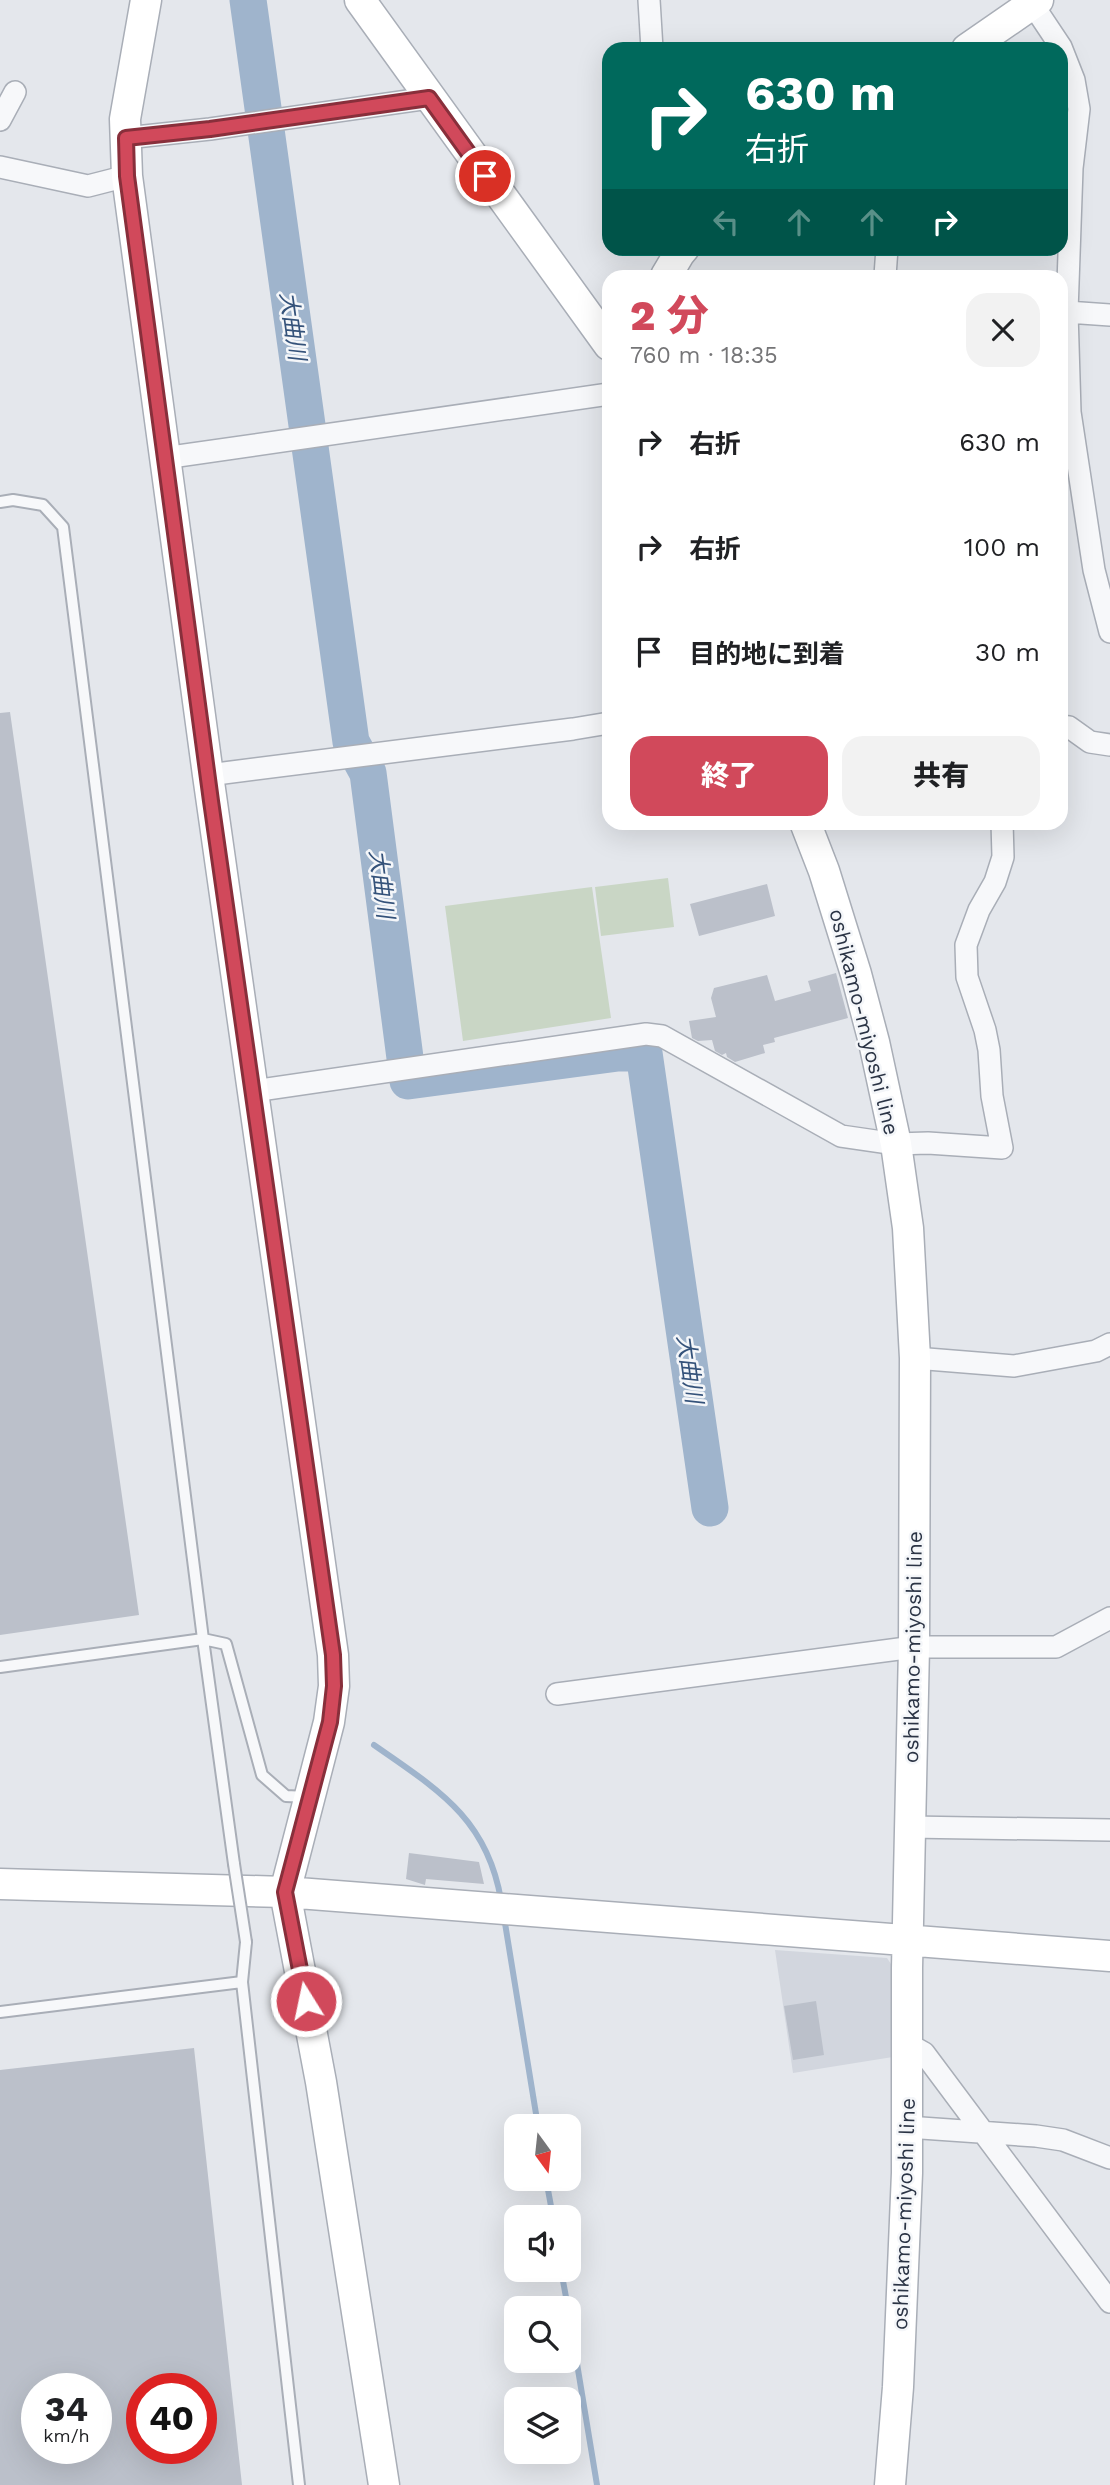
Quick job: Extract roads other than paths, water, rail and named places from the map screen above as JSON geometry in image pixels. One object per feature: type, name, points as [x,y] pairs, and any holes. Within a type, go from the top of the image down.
[{"type":"street","points":[[146,0],[125,119],[127,176],[208,775],[333,1655],[334,1686],[330,1722],[285,1892],[321,2082],[384,2485]]},
{"type":"street","points":[[360,0],[602,335]]},
{"type":"street","points":[[649,0],[652,42]]},
{"type":"street","points":[[978,42],[1036,3],[1058,42]]},
{"type":"street","points":[[1068,66],[1079,109],[1072,168],[1068,283]]},
{"type":"street","points":[[0,120],[15,92]]},
{"type":"street","points":[[126,138],[429,98]]},
{"type":"street","points":[[0,167],[88,186],[127,176]]},
{"type":"street","points":[[1068,312],[1110,315]]},
{"type":"street","points":[[1068,345],[1070,412],[1094,570],[1110,632]]},
{"type":"street","points":[[164,458],[602,395]]},
{"type":"street","points":[[208,775],[602,724]]},
{"type":"street","points":[[1068,727],[1090,742],[1110,745]]},
{"type":"street","name":"oshikamo-miyoshi line","points":[[808,830],[824,871],[856,974],[896,1144],[908,1228],[915,1358],[915,1647],[909,1827],[907,2173],[898,2387],[890,2485]]},
{"type":"street","points":[[253,1091],[646,1034],[662,1036],[841,1136],[896,1144],[928,1143],[1002,1148],[992,1096],[989,1049],[967,977],[967,945],[979,910],[995,882],[1003,857],[1002,830]]},
{"type":"street","points":[[915,1358],[1014,1366],[1096,1351],[1110,1344]]},
{"type":"street","points":[[557,1694],[915,1647],[1056,1647],[1110,1618]]},
{"type":"street","points":[[909,1827],[1110,1830]]},
{"type":"street","points":[[0,1884],[285,1892],[1110,1956]]},
{"type":"street","points":[[906,2043],[924,2053],[1110,2302]]},
{"type":"street","points":[[907,2127],[1063,2140],[1110,2158]]},
{"type":"lane","points":[[0,502],[13,500],[43,505],[63,527],[203,1639],[246,1942],[242,1982],[299,2485]]},
{"type":"lane","points":[[0,1667],[203,1639],[226,1644],[262,1776],[286,1796],[310,1797]]},
{"type":"lane","points":[[0,2012],[242,1982]]},
{"type":"waterway","name":"大曲川","points":[[248,0],[351,742],[368,773],[408,1081],[618,1053],[644,1053],[710,1508]]},
{"type":"waterway","points":[[374,1745],[418,1776],[456,1808],[484,1847],[501,1900]]},
{"type":"waterway","points":[[504,1917],[536,2114]]},
{"type":"waterway","points":[[548,2191],[551,2205]]},
{"type":"waterway","points":[[563,2282],[566,2296]]},
{"type":"waterway","points":[[579,2373],[597,2485]]}]
